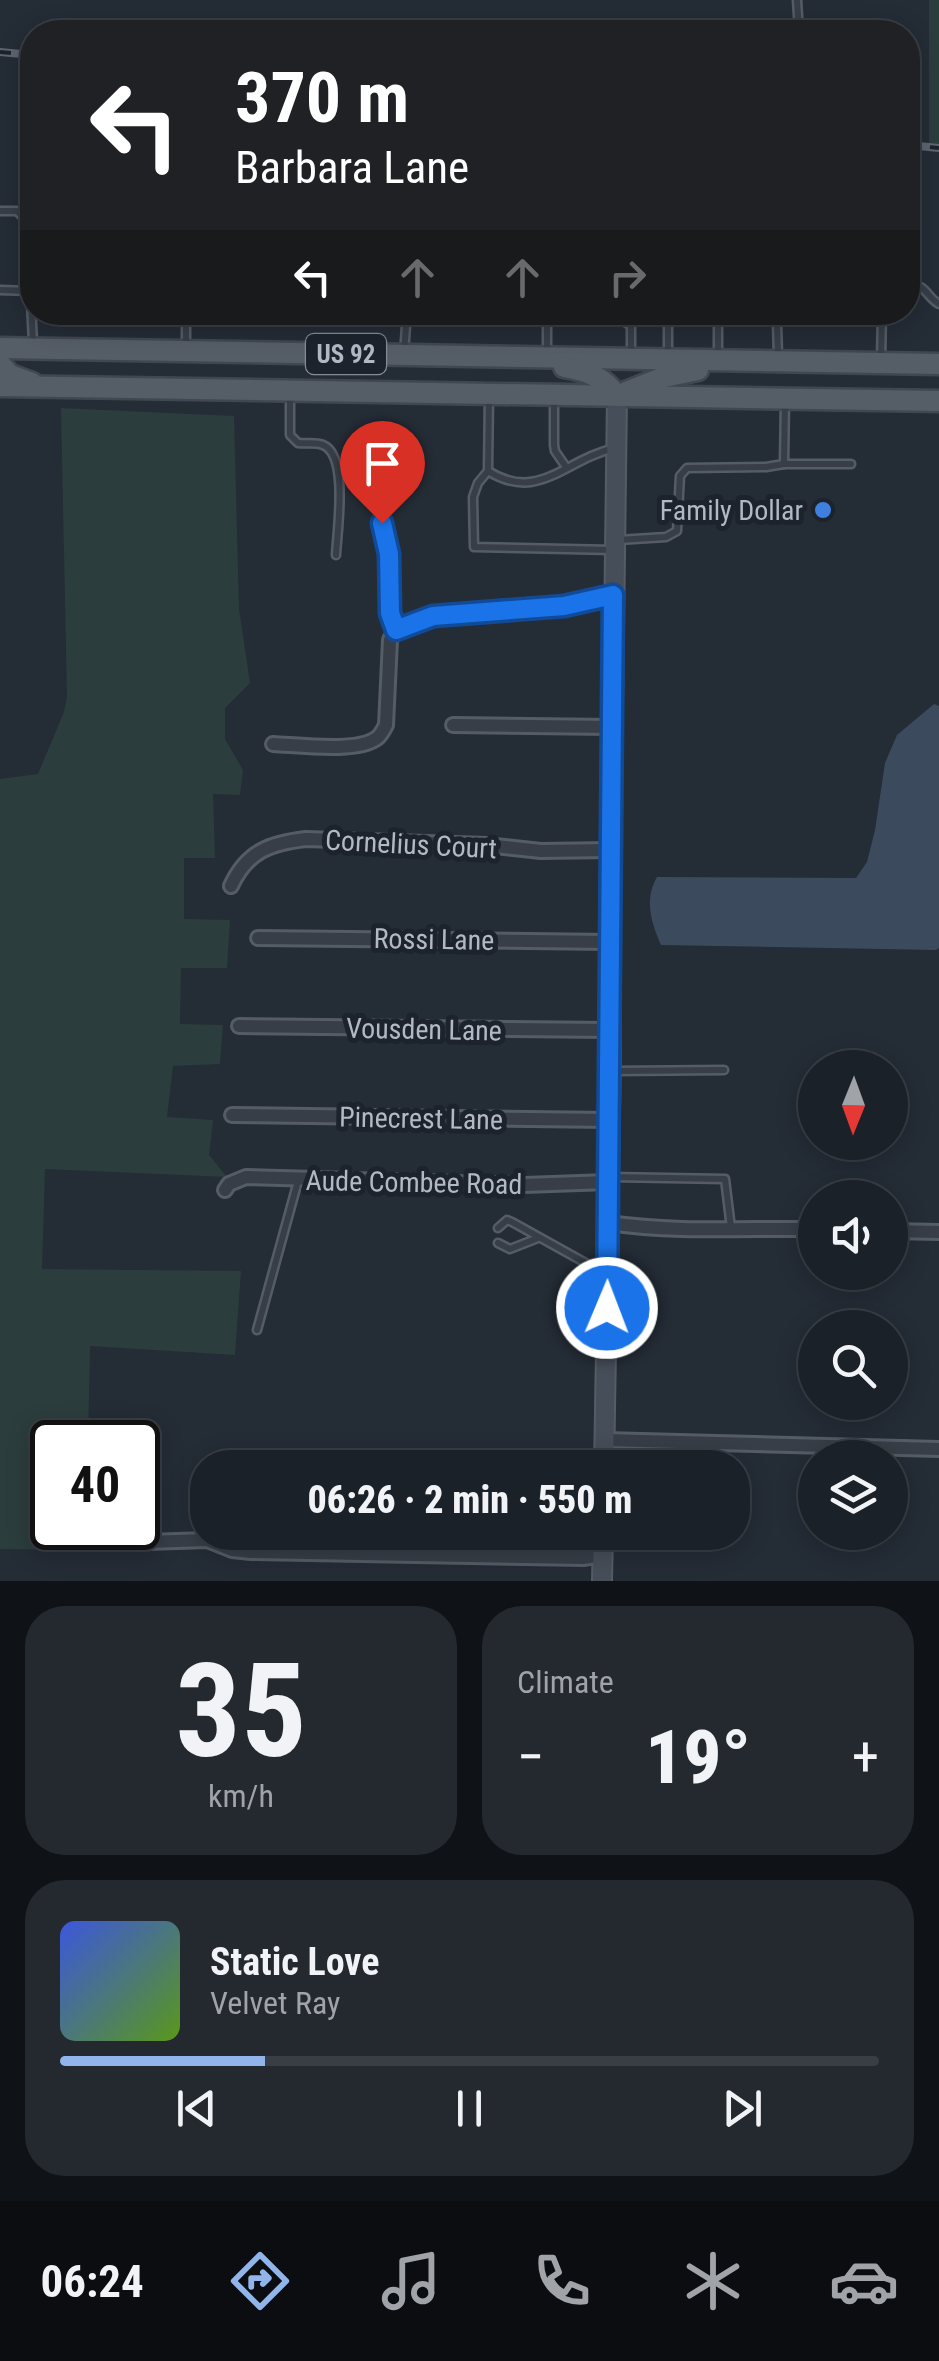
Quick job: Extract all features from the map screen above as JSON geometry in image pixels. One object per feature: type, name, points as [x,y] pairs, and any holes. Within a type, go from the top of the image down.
[{"type":"main road","name":"US 92","points":[[0,348],[939,364]]},
{"type":"main road","points":[[515,356],[596,375],[617,396],[664,377],[755,362]]},
{"type":"main road","points":[[0,364],[10,375],[45,387]]},
{"type":"main road","points":[[888,400],[939,385]]},
{"type":"main road","name":"US 92","points":[[0,386],[939,401]]},
{"type":"street","points":[[605,1450],[617,396]]},
{"type":"street","points":[[382,523],[389,554],[390,613],[396,630]]},
{"type":"street","points":[[274,744],[332,746],[373,741],[380,736],[386,724],[390,640],[396,630],[433,616],[549,608],[613,595]]},
{"type":"street","points":[[453,725],[612,727]]},
{"type":"street","name":"Cornelius Court","points":[[230,886],[252,855],[277,842],[306,839],[486,845],[541,852],[611,850]]},
{"type":"street","name":"Rossi Lane","points":[[258,938],[610,942]]},
{"type":"street","name":"Vousden Lane","points":[[239,1026],[609,1030]]},
{"type":"street","name":"Pinecrest Lane","points":[[232,1115],[610,1120]]},
{"type":"street","name":"Aude Combee Road","points":[[225,1190],[246,1177],[524,1184],[608,1179]]},
{"type":"street","points":[[609,1223],[661,1229],[798,1230]]},
{"type":"street","points":[[908,1231],[939,1232]]},
{"type":"street","points":[[605,1440],[939,1450]]},
{"type":"street","points":[[160,1542],[207,1540],[232,1550],[251,1552],[583,1558],[603,1555]]},
{"type":"street","points":[[602,1581],[603,1550]]},
{"type":"lane","points":[[920,285],[939,304]]},
{"type":"lane","points":[[32,325],[33,349]]},
{"type":"lane","points":[[186,325],[186,351]]},
{"type":"lane","points":[[404,355],[406,325]]},
{"type":"lane","points":[[547,325],[547,357]]},
{"type":"lane","points":[[630,325],[631,360]]},
{"type":"lane","points":[[668,325],[668,360]]},
{"type":"lane","points":[[718,325],[718,361]]},
{"type":"lane","points":[[777,325],[778,362]]},
{"type":"lane","points":[[881,362],[882,325]]},
{"type":"lane","points":[[290,391],[290,434],[298,444],[322,444],[329,448],[340,470],[336,555]]},
{"type":"lane","points":[[489,394],[488,471],[473,497],[474,547],[614,545],[666,537],[677,531],[680,476],[687,468],[851,464]]},
{"type":"lane","points":[[554,395],[555,452],[566,467]]},
{"type":"lane","points":[[784,464],[785,399]]},
{"type":"lane","points":[[488,471],[526,484],[539,482],[587,456],[616,448]]},
{"type":"lane","points":[[610,1072],[724,1070]]},
{"type":"lane","points":[[608,1179],[725,1178],[731,1228]]},
{"type":"lane","points":[[257,1330],[298,1179]]},
{"type":"lane","points":[[498,1228],[507,1220],[512,1222],[608,1275]]},
{"type":"lane","points":[[498,1243],[510,1249],[538,1238]]},
{"type":"shaded area","points":[[929,0],[939,0],[939,146],[929,145]]},
{"type":"shaded area","points":[[61,408],[234,416],[239,609],[250,683],[225,708],[225,739],[243,770],[240,795],[213,794],[215,858],[184,858],[184,919],[230,920],[227,968],[181,968],[180,1024],[223,1025],[220,1064],[173,1066],[167,1117],[213,1120],[209,1155],[227,1177],[45,1169],[42,1269],[241,1271],[235,1355],[90,1346],[88,1420],[30,1420],[30,1549],[0,1549],[0,779],[38,774],[67,697]]},
{"type":"water","points":[[934,704],[939,706],[939,948],[661,945],[650,911],[657,877],[856,878],[867,862],[885,763],[897,735]]},
{"type":"railway","points":[[0,52],[20,54]]},
{"type":"railway","points":[[920,146],[939,148]]},
{"type":"place","name":"Family Dollar","points":[[823,510]]},
{"type":"route","points":[[382,523],[389,554],[390,613],[396,630],[433,616],[564,606],[613,595],[607,1308]]}]
